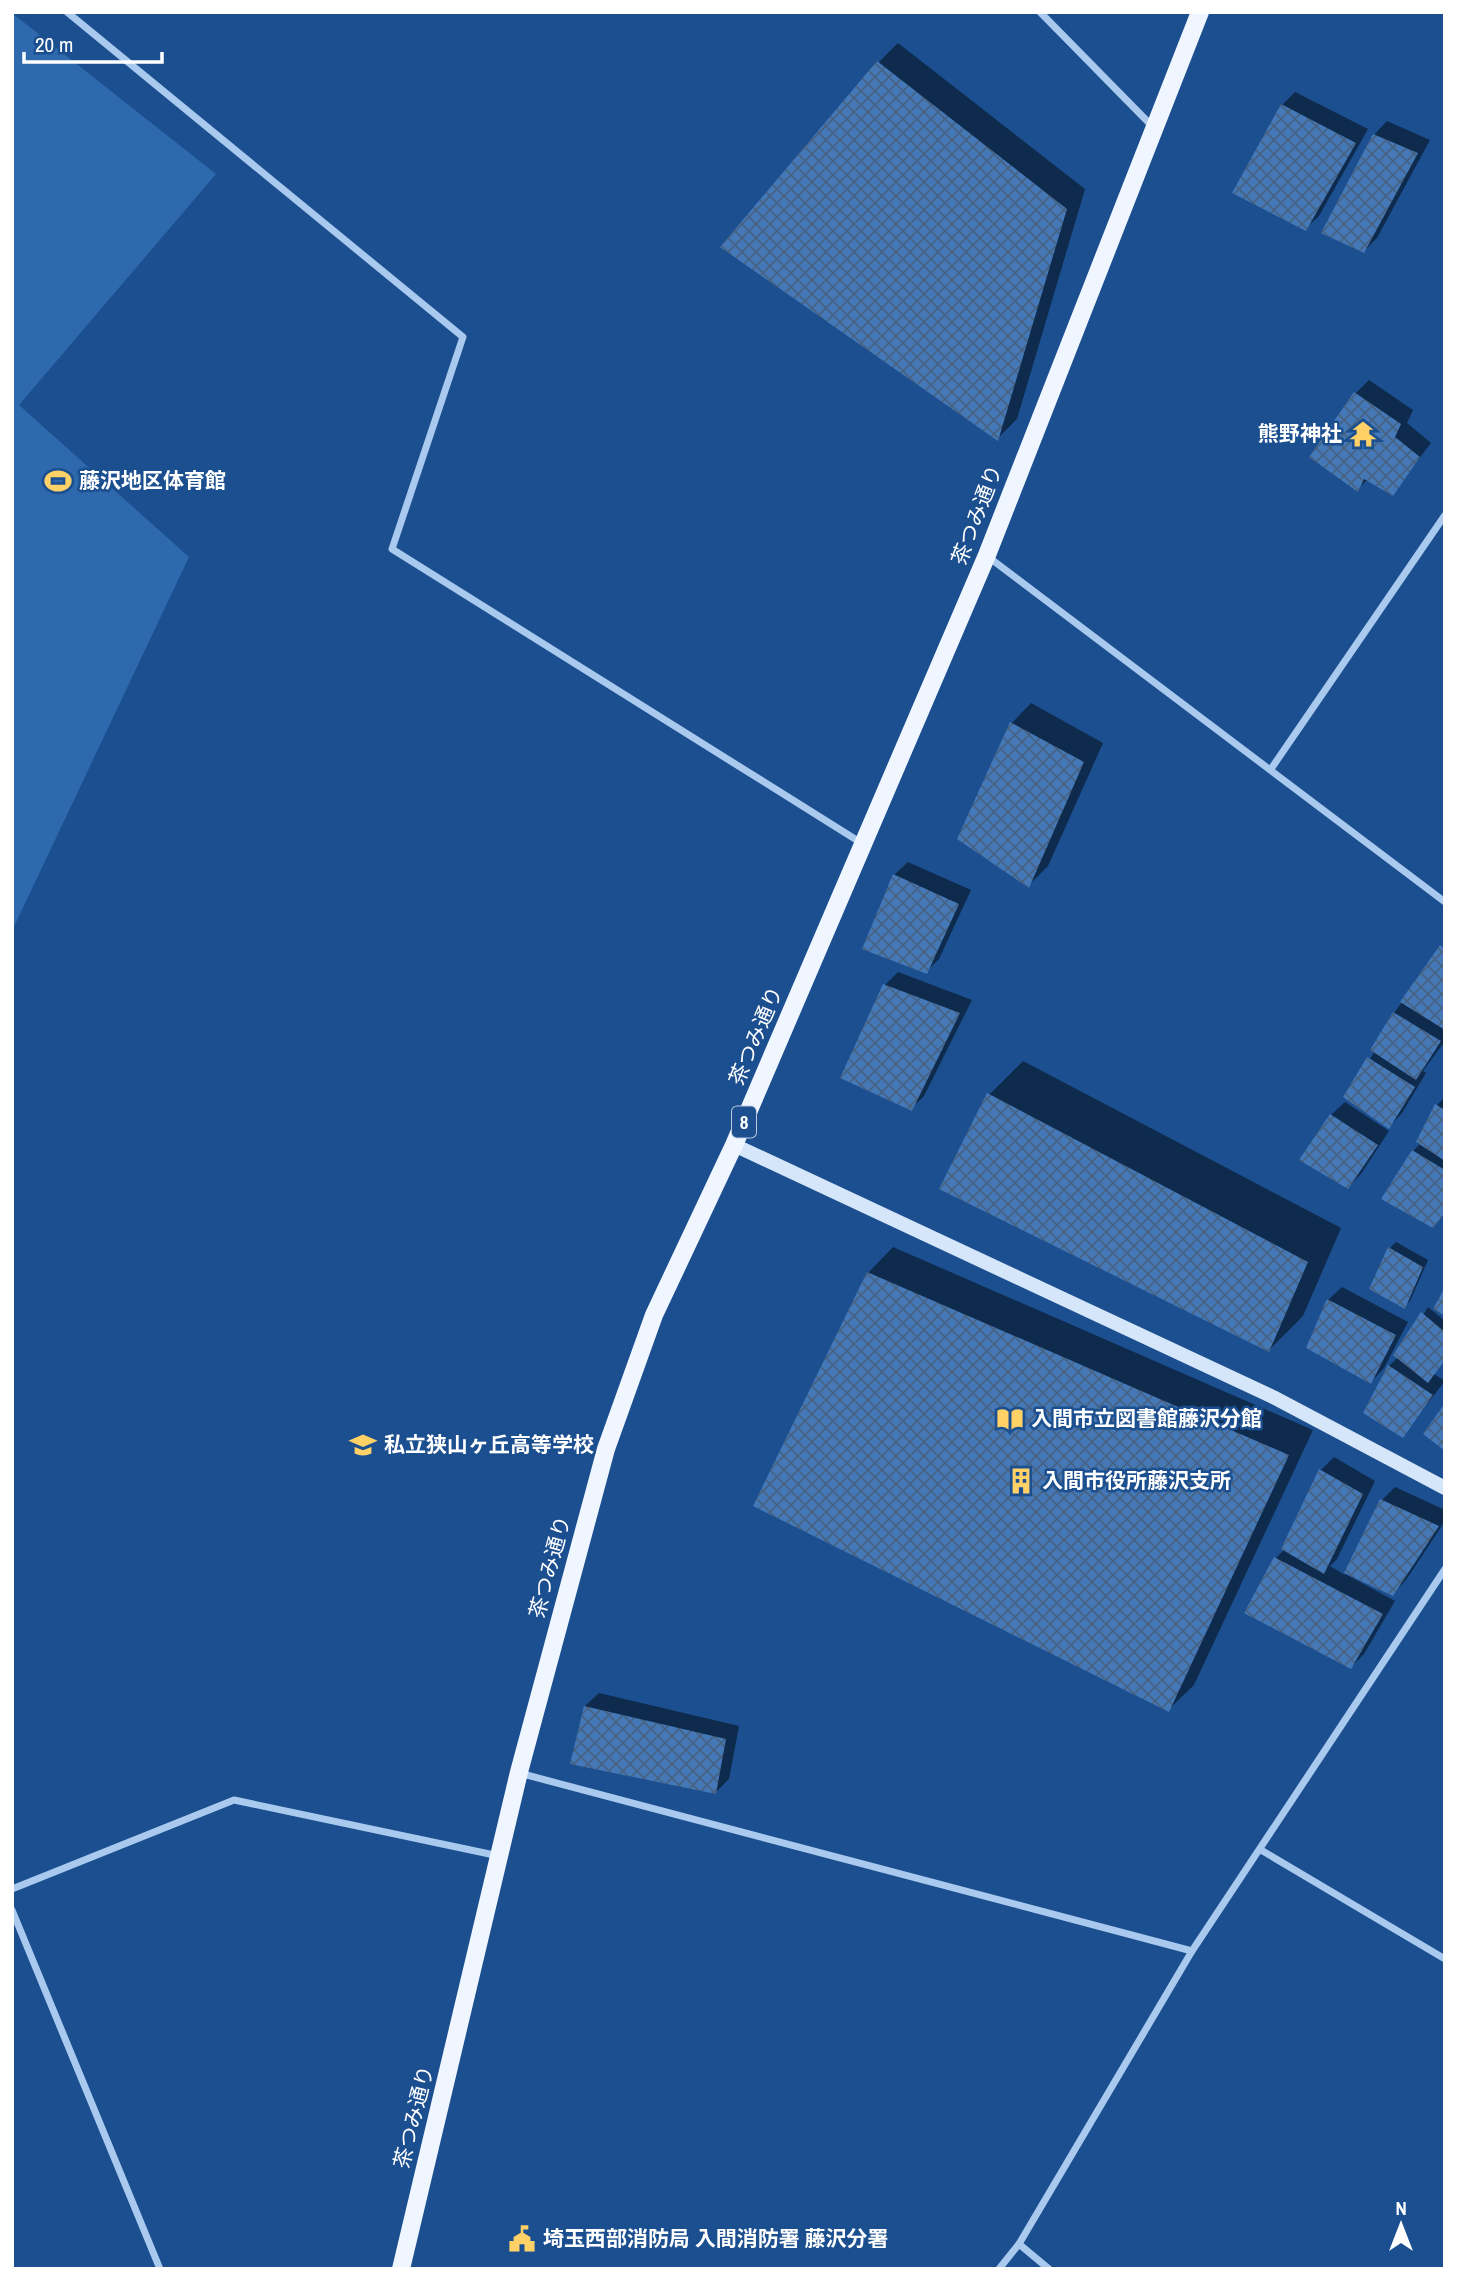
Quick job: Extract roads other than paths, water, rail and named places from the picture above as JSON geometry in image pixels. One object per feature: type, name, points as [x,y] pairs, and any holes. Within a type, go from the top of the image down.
[{"type":"main road","name":"茶つみ通り","points":[[401,2269],[519,1772],[606,1449],[654,1315],[734,1145],[987,555],[1152,127],[1200,12]]},
{"type":"street","points":[[67,12],[463,337],[392,549],[863,844]]},
{"type":"street","points":[[1040,12],[1152,127]]},
{"type":"street","points":[[1271,769],[1445,515]]},
{"type":"street","points":[[987,555],[1445,902]]},
{"type":"street","points":[[734,1145],[1273,1397],[1445,1488]]},
{"type":"street","points":[[999,2269],[1019,2244],[1192,1951],[1445,1569]]},
{"type":"street","points":[[519,1772],[1192,1951]]},
{"type":"street","points":[[12,1889],[234,1800],[500,1856]]},
{"type":"street","points":[[1261,1850],[1445,1959]]},
{"type":"street","points":[[12,1909],[160,2269]]},
{"type":"street","points":[[1019,2244],[1049,2269]]},
{"type":"place","name":"熊野神社","points":[[1363,434]]},
{"type":"place","name":"藤沢地区体育館","points":[[58,481]]},
{"type":"place","name":"入間市立図書館藤沢分館","points":[[1010,1419]]},
{"type":"place","name":"私立狭山ヶ丘高等学校","points":[[363,1445]]},
{"type":"place","name":"入間市役所藤沢支所","points":[[1021,1481]]},
{"type":"place","name":"埼玉西部消防局 入間消防署 藤沢分署","points":[[522,2239]]}]
